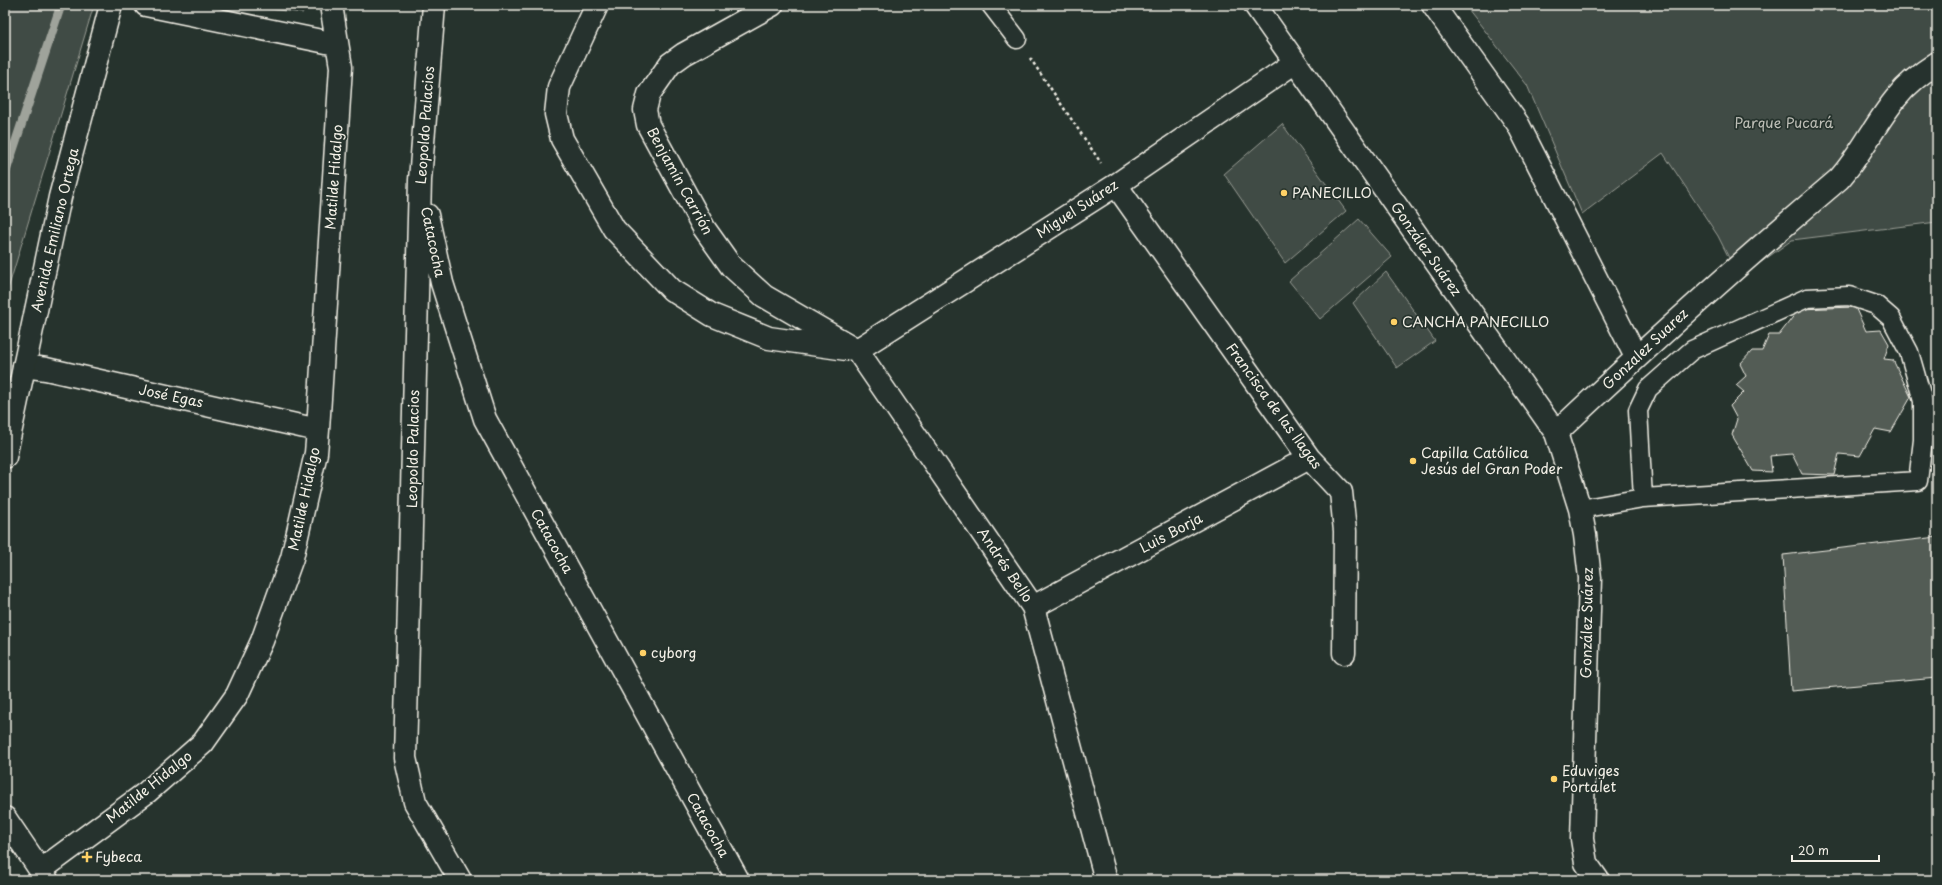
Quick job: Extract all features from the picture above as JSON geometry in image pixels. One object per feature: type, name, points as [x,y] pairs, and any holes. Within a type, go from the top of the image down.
[{"type":"street","name":"Avenida Emiliano Ortega","points":[[5,456],[60,197],[111,5]]},
{"type":"street","points":[[146,5],[336,44]]},
{"type":"street","name":"Matilde Hidalgo","points":[[44,875],[147,792],[203,743],[237,695],[262,641],[292,558],[316,453],[318,430],[341,67],[336,44],[331,5]]},
{"type":"street","name":"Leopoldo Palacios","points":[[434,5],[420,180],[405,758],[415,802],[460,880]]},
{"type":"street","points":[[597,5],[560,87],[556,114],[562,139],[614,229],[672,290],[712,315],[768,338],[857,350]]},
{"type":"street","name":"Benjamín Carrión","points":[[772,5],[684,54],[670,64],[649,94],[646,110],[648,125],[704,228],[731,266],[764,296],[857,350]]},
{"type":"street","name":"González Suárez","points":[[1255,5],[1294,63],[1556,433],[1580,509],[1585,535],[1590,578],[1582,839],[1586,863],[1598,880]]},
{"type":"street","points":[[1433,5],[1518,124],[1636,357]]},
{"type":"street","name":"Miguel Suárez","points":[[857,350],[1116,185],[1294,63]]},
{"type":"street","name":"Gonzalez Suarez","points":[[1556,433],[1636,357],[1736,266],[1839,179],[1852,165],[1897,96],[1937,63]]},
{"type":"street","name":"Catacocha","points":[[420,180],[442,283],[485,419],[738,880]]},
{"type":"street","name":"Francisca de las llagas","points":[[1116,185],[1309,458],[1342,492],[1346,532],[1344,653]]},
{"type":"street","name":"Andrés Bello","points":[[857,350],[1033,607],[1106,880]]},
{"type":"street","name":"José Egas","points":[[24,366],[46,369],[318,430]]},
{"type":"street","name":"Luis Borja","points":[[1033,607],[1309,458]]},
{"type":"street","points":[[5,818],[44,875]]},
{"type":"lane","points":[[991,5],[1017,39]]},
{"type":"lane","points":[[1580,509],[1643,498],[1918,481],[1923,440],[1923,401],[1909,352],[1891,318],[1876,305],[1849,296],[1807,298],[1692,350],[1648,389],[1638,410],[1643,498]]},
{"type":"path","points":[[1017,39],[1116,185]]},
{"type":"green space","points":[[11,5],[94,5],[5,299],[5,19]]},
{"type":"green space","points":[[235,5],[302,5],[303,13]]},
{"type":"green space","name":"Parque Pucará","points":[[1465,5],[1937,5],[1937,222],[1792,240],[1739,278],[1718,236],[1663,153],[1582,214],[1527,85]]},
{"type":"green space","name":"PANECILLO","points":[[1282,124],[1346,211],[1285,263],[1224,174]]},
{"type":"green space","name":"PANECILLO","points":[[1359,219],[1392,257],[1320,319],[1289,281]]},
{"type":"green space","name":"CANCHA PANECILLO","points":[[1386,272],[1435,341],[1397,368],[1353,303]]},
{"type":"building","points":[[1855,307],[1866,331],[1881,330],[1889,344],[1884,359],[1893,360],[1911,397],[1891,432],[1875,429],[1860,456],[1839,454],[1834,475],[1802,474],[1792,454],[1770,456],[1772,472],[1753,471],[1732,435],[1737,419],[1730,406],[1744,392],[1736,385],[1746,376],[1740,364],[1752,351],[1762,351],[1769,335],[1779,335],[1799,309]]},
{"type":"building","points":[[1937,537],[1937,678],[1791,691],[1783,555]]},
{"type":"waterway","points":[[5,174],[61,5]]},
{"type":"place","name":"PANECILLO","points":[[1284,193]]},
{"type":"place","name":"CANCHA PANECILLO","points":[[1394,322]]},
{"type":"place","name":"Capilla Católica Jesús del Gran Poder","points":[[1413,461]]},
{"type":"place","name":"cyborg","points":[[643,653]]},
{"type":"place","name":"Eduviges Portalet","points":[[1554,779]]},
{"type":"place","name":"Fybeca","points":[[87,857]]}]
